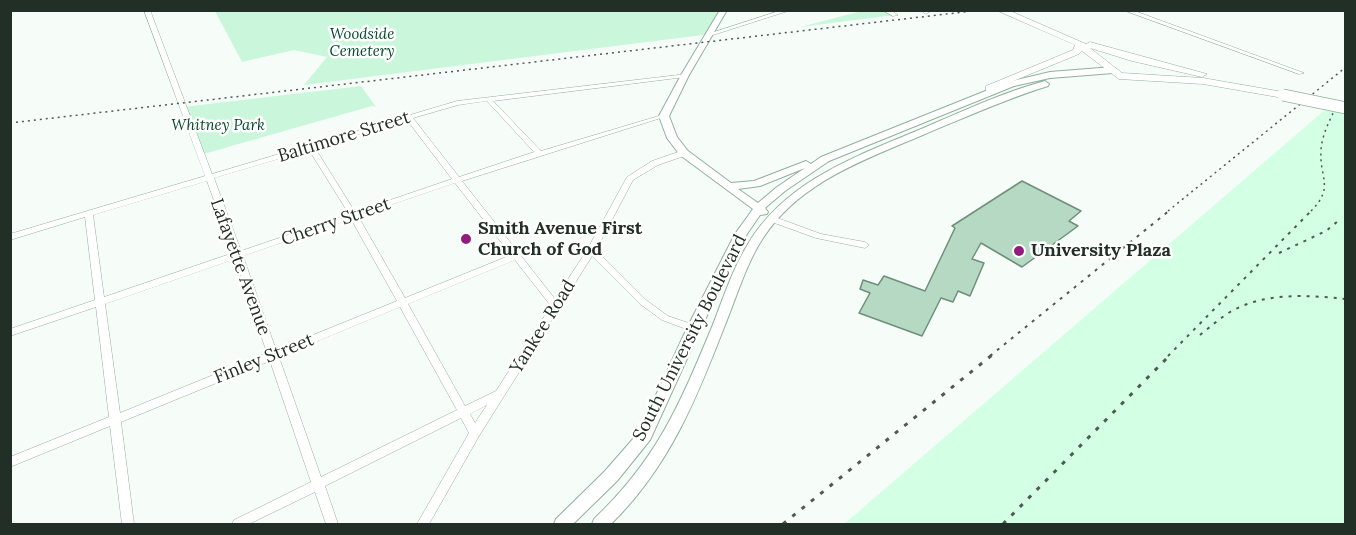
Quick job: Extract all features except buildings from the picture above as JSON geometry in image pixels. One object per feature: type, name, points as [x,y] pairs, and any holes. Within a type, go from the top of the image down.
[{"type":"main road","points":[[1000,10],[1080,44],[1116,73]]},
{"type":"main road","points":[[1061,36],[1124,56],[1216,78]]},
{"type":"main road","points":[[989,92],[989,88],[1076,52],[1080,44]]},
{"type":"main road","name":"South University Boulevard","points":[[1116,73],[1159,72],[1216,78],[1346,108]]},
{"type":"main road","name":"South University Boulevard","points":[[1116,73],[1203,81],[1346,103]]},
{"type":"street","name":"Lafayette Avenue","points":[[147,10],[238,254],[332,525]]},
{"type":"street","points":[[724,10],[685,75],[664,116],[672,138],[684,153],[772,219],[819,236],[865,245]]},
{"type":"street","points":[[711,34],[789,10]]},
{"type":"street","points":[[884,10],[895,15]]},
{"type":"street","points":[[1125,10],[1301,73]]},
{"type":"street","name":"South University Boulevard","points":[[562,525],[611,476],[645,436],[694,328],[741,234],[759,208],[792,180],[825,159],[989,92],[1044,76],[1116,73]]},
{"type":"street","name":"South University Boulevard","points":[[600,525],[654,464],[699,373],[749,252],[772,219],[798,194],[829,172],[1004,97],[1055,82],[1116,73]]},
{"type":"street","name":"Baltimore Street","points":[[10,237],[207,176],[457,103],[685,75]]},
{"type":"street","points":[[488,99],[539,153]]},
{"type":"street","name":"Cherry Street","points":[[10,333],[539,153],[664,116]]},
{"type":"street","points":[[408,117],[556,306]]},
{"type":"street","points":[[311,147],[354,216],[475,433]]},
{"type":"street","name":"Yankee Road","points":[[423,525],[475,433],[591,250],[630,179],[655,163],[684,153]]},
{"type":"street","points":[[730,186],[756,184],[825,159]]},
{"type":"street","points":[[89,213],[128,525]]},
{"type":"street","points":[[591,250],[643,302],[665,318],[694,328]]},
{"type":"street","name":"Finley Street","points":[[10,462],[517,255]]},
{"type":"street","points":[[238,525],[503,392]]},
{"type":"shaded area","points":[[1327,108],[1345,111],[1345,524],[844,524]]},
{"type":"green space","name":"Woodside Cemetery","points":[[215,11],[724,11],[711,34],[304,85],[327,57],[294,50],[242,62]]},
{"type":"green space","points":[[862,11],[884,11],[895,15],[800,27]]},
{"type":"green space","name":"Whitney Park","points":[[361,86],[376,107],[372,106],[200,155],[183,107]]},
{"type":"railway","points":[[10,123],[981,10]]},
{"type":"railway","points":[[1168,211],[1346,67]]},
{"type":"railway","points":[[1311,211],[1318,203],[1324,189],[1322,144],[1335,109]]},
{"type":"railway","points":[[990,356],[1170,210]]},
{"type":"railway","points":[[1168,356],[1312,210]]},
{"type":"railway","points":[[1279,253],[1326,231],[1338,221]]},
{"type":"railway","points":[[1200,335],[1230,312],[1257,301],[1286,296],[1346,299]]},
{"type":"railway","points":[[783,524],[992,355]]},
{"type":"railway","points":[[1003,524],[1170,355]]},
{"type":"place","name":"Smith Avenue First Church of God","points":[[466,239]]},
{"type":"place","name":"University Plaza","points":[[1019,251]]}]
